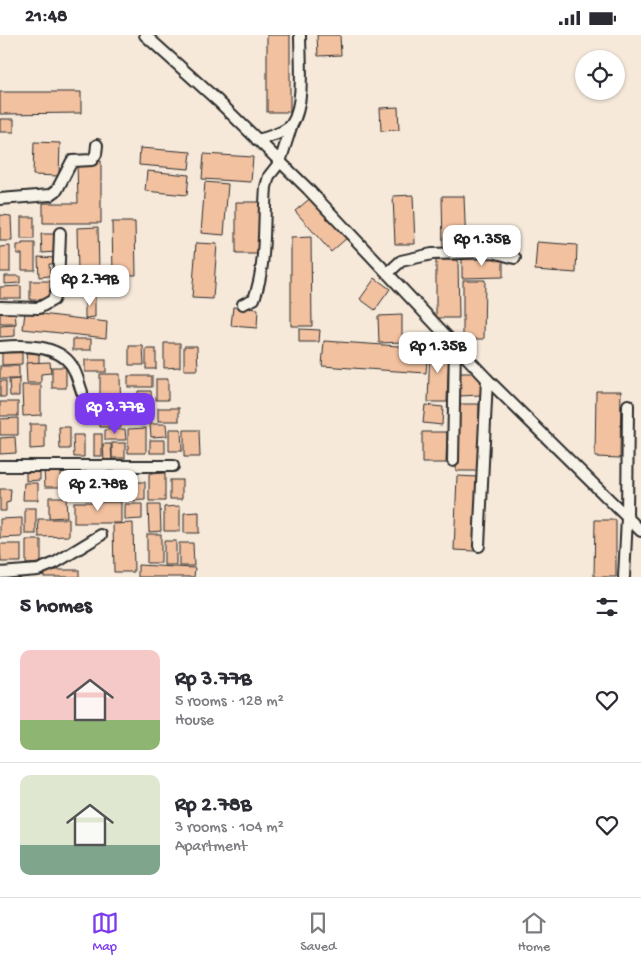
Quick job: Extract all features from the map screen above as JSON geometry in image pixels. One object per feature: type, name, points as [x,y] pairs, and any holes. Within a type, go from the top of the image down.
[{"type":"street","points":[[145,35],[218,101],[280,162],[388,273],[487,379],[641,531]]},
{"type":"street","points":[[243,304],[254,299],[258,289],[262,274],[266,187],[269,176],[280,162],[299,107],[301,90],[300,35]]},
{"type":"street","points":[[257,140],[271,136],[292,124]]},
{"type":"street","points":[[0,199],[50,195],[54,193],[72,161],[92,160],[95,156],[96,145]]},
{"type":"street","points":[[0,307],[39,308],[53,300],[58,288],[60,233]]},
{"type":"street","points":[[388,273],[401,261],[432,254],[494,252],[515,258]]},
{"type":"street","points":[[453,461],[455,344]]},
{"type":"street","points":[[0,347],[21,346],[54,351],[72,366],[82,392]]},
{"type":"street","points":[[479,546],[487,379]]},
{"type":"street","points":[[624,577],[627,518],[628,405]]},
{"type":"street","points":[[0,466],[173,466]]},
{"type":"street","points":[[0,573],[38,570],[55,563],[101,535]]},
{"type":"building","points":[[267,35],[290,35],[290,112],[267,112]]},
{"type":"building","points":[[317,35],[340,35],[341,55],[318,56]]},
{"type":"building","points":[[0,92],[81,92],[81,113],[0,114]]},
{"type":"building","points":[[398,107],[399,130],[381,131],[380,108]]},
{"type":"building","points":[[0,119],[14,119],[14,132],[0,132]]},
{"type":"building","points":[[34,142],[60,143],[59,176],[33,175]]},
{"type":"building","points":[[140,148],[191,152],[189,169],[139,165]]},
{"type":"building","points":[[204,154],[253,157],[251,182],[202,179]]},
{"type":"building","points":[[77,161],[101,161],[101,223],[43,223],[43,203],[78,203]]},
{"type":"building","points":[[147,171],[189,175],[187,195],[145,191]]},
{"type":"building","points":[[205,182],[228,184],[224,235],[201,233]]},
{"type":"building","points":[[413,195],[415,244],[395,244],[393,196]]},
{"type":"building","points":[[313,196],[348,237],[331,252],[295,211]]},
{"type":"building","points":[[442,196],[464,196],[466,248],[443,249]]},
{"type":"building","points":[[236,202],[260,202],[261,254],[236,254]]},
{"type":"building","points":[[0,215],[11,216],[12,241],[0,241]]},
{"type":"building","points":[[21,217],[34,217],[34,239],[21,239]]},
{"type":"building","points":[[112,222],[135,222],[136,275],[113,275]]},
{"type":"building","points":[[98,227],[99,271],[78,272],[77,228]]},
{"type":"building","points":[[41,234],[56,234],[56,252],[42,253]]},
{"type":"building","points":[[311,237],[312,326],[291,326],[291,238]]},
{"type":"building","points":[[537,242],[577,245],[576,273],[535,270]]},
{"type":"building","points":[[22,243],[35,243],[35,270],[22,270],[22,254],[17,254],[17,245],[22,245]]},
{"type":"building","points":[[196,243],[217,244],[213,299],[192,298]]},
{"type":"building","points":[[10,246],[10,272],[0,272],[0,247]]},
{"type":"building","points":[[503,256],[503,277],[462,278],[462,257]]},
{"type":"building","points":[[38,257],[56,258],[55,264],[49,264],[50,276],[39,277]]},
{"type":"building","points":[[436,260],[458,260],[459,318],[436,318]]},
{"type":"building","points":[[81,274],[97,274],[97,292],[81,292]]},
{"type":"building","points":[[5,276],[20,276],[20,283],[5,284]]},
{"type":"building","points":[[375,278],[390,289],[375,310],[360,299]]},
{"type":"building","points":[[463,280],[485,280],[484,339],[463,339]]},
{"type":"building","points":[[30,281],[50,281],[50,300],[30,300]]},
{"type":"building","points":[[21,286],[21,298],[0,298],[0,287]]},
{"type":"building","points":[[85,296],[95,296],[95,317],[85,318]]},
{"type":"building","points":[[233,307],[258,309],[257,328],[231,326]]},
{"type":"building","points":[[15,309],[16,324],[0,324],[0,310]]},
{"type":"building","points":[[25,312],[107,322],[106,338],[23,329]]},
{"type":"building","points":[[402,315],[402,342],[379,343],[378,316]]},
{"type":"building","points":[[15,325],[15,336],[0,337],[0,326]]},
{"type":"building","points":[[299,329],[320,330],[319,342],[299,342]]},
{"type":"building","points":[[73,339],[91,339],[91,350],[73,350]]},
{"type":"building","points":[[324,341],[428,348],[426,373],[322,366]]},
{"type":"building","points":[[164,343],[180,343],[180,367],[164,368]]},
{"type":"building","points":[[129,346],[143,346],[144,365],[129,365]]},
{"type":"building","points":[[184,346],[197,346],[198,370],[184,370]]},
{"type":"building","points":[[430,346],[449,347],[447,402],[428,402]]},
{"type":"building","points":[[22,349],[22,364],[2,365],[2,350]]},
{"type":"building","points":[[146,349],[156,349],[156,369],[146,369]]},
{"type":"building","points":[[39,351],[39,363],[27,364],[26,352]]},
{"type":"building","points":[[85,360],[106,360],[106,372],[85,372]]},
{"type":"building","points":[[50,362],[51,373],[41,374],[41,383],[27,383],[26,363]]},
{"type":"building","points":[[0,366],[19,366],[19,379],[0,379]]},
{"type":"building","points":[[52,367],[66,367],[66,388],[52,388]]},
{"type":"building","points":[[459,373],[480,373],[481,395],[459,396]]},
{"type":"building","points":[[100,374],[120,374],[121,427],[100,427],[100,412],[86,412],[86,400],[100,400]]},
{"type":"building","points":[[128,376],[152,376],[152,387],[128,387]]},
{"type":"building","points":[[19,379],[19,396],[10,396],[9,380]]},
{"type":"building","points":[[156,379],[168,379],[168,400],[156,400]]},
{"type":"building","points":[[0,381],[6,381],[6,397],[0,397]]},
{"type":"building","points":[[22,385],[41,385],[41,415],[23,416]]},
{"type":"building","points":[[138,391],[151,391],[152,413],[138,413]]},
{"type":"building","points":[[596,391],[621,391],[620,458],[595,457]]},
{"type":"building","points":[[125,399],[136,399],[136,421],[125,421]]},
{"type":"building","points":[[0,402],[18,402],[18,416],[0,416]]},
{"type":"building","points":[[457,404],[479,404],[478,471],[456,471]]},
{"type":"building","points":[[425,405],[443,407],[442,425],[423,423]]},
{"type":"building","points":[[158,408],[179,408],[179,421],[158,421]]},
{"type":"building","points":[[18,418],[18,435],[0,435],[0,419]]},
{"type":"building","points":[[30,424],[45,424],[45,448],[30,449]]},
{"type":"building","points":[[150,424],[166,424],[167,436],[151,437]]},
{"type":"building","points":[[59,427],[70,427],[70,449],[60,449]]},
{"type":"building","points":[[146,428],[146,453],[128,453],[128,429]]},
{"type":"building","points":[[125,429],[126,440],[105,440],[105,430]]},
{"type":"building","points":[[169,429],[181,429],[182,451],[169,451]]},
{"type":"building","points":[[184,430],[199,430],[200,457],[184,457]]},
{"type":"building","points":[[422,432],[447,432],[446,463],[422,463]]},
{"type":"building","points":[[94,434],[102,434],[102,456],[94,456]]},
{"type":"building","points":[[73,435],[84,435],[84,457],[74,457]]},
{"type":"building","points":[[15,437],[16,453],[0,454],[0,438]]},
{"type":"building","points":[[150,440],[165,440],[165,453],[150,453]]},
{"type":"building","points":[[112,443],[125,443],[125,458],[112,458]]},
{"type":"building","points":[[103,444],[111,444],[112,461],[104,461]]},
{"type":"building","points":[[26,469],[40,469],[40,480],[26,481]]},
{"type":"building","points":[[44,469],[61,469],[61,487],[45,487]]},
{"type":"building","points":[[165,473],[165,501],[149,501],[149,474]]},
{"type":"building","points":[[457,476],[478,477],[475,551],[454,550]]},
{"type":"building","points":[[95,477],[120,477],[120,498],[96,498]]},
{"type":"building","points":[[74,479],[91,479],[91,494],[75,495]]},
{"type":"building","points":[[170,480],[182,480],[182,499],[170,499]]},
{"type":"building","points":[[124,482],[145,482],[145,500],[124,501]]},
{"type":"building","points":[[24,483],[38,483],[38,500],[23,500]]},
{"type":"building","points":[[0,489],[11,489],[10,502],[6,503],[6,511],[0,511]]},
{"type":"building","points":[[49,497],[66,497],[67,517],[49,518]]},
{"type":"building","points":[[74,502],[121,502],[121,523],[74,523]]},
{"type":"building","points":[[125,504],[142,504],[142,519],[125,520]]},
{"type":"building","points":[[148,505],[160,505],[161,531],[149,532]]},
{"type":"building","points":[[180,506],[180,531],[164,531],[164,507]]},
{"type":"building","points":[[25,508],[36,508],[36,534],[25,534]]},
{"type":"building","points":[[199,512],[199,533],[184,533],[184,513]]},
{"type":"building","points":[[22,518],[22,537],[0,538],[0,519]]},
{"type":"building","points":[[38,519],[69,519],[69,536],[39,537]]},
{"type":"building","points":[[595,520],[616,520],[616,577],[594,577]]},
{"type":"building","points":[[133,523],[134,572],[114,572],[113,524]]},
{"type":"building","points":[[147,534],[161,534],[161,563],[147,563]]},
{"type":"building","points":[[26,540],[41,540],[41,563],[26,564]]},
{"type":"building","points":[[164,541],[176,541],[176,565],[164,565]]},
{"type":"building","points":[[179,543],[193,543],[194,566],[179,566]]},
{"type":"building","points":[[0,544],[21,544],[21,562],[1,562]]},
{"type":"building","points":[[138,565],[195,568],[194,577],[138,577]]},
{"type":"building","points":[[44,570],[79,570],[79,577],[44,577]]}]
